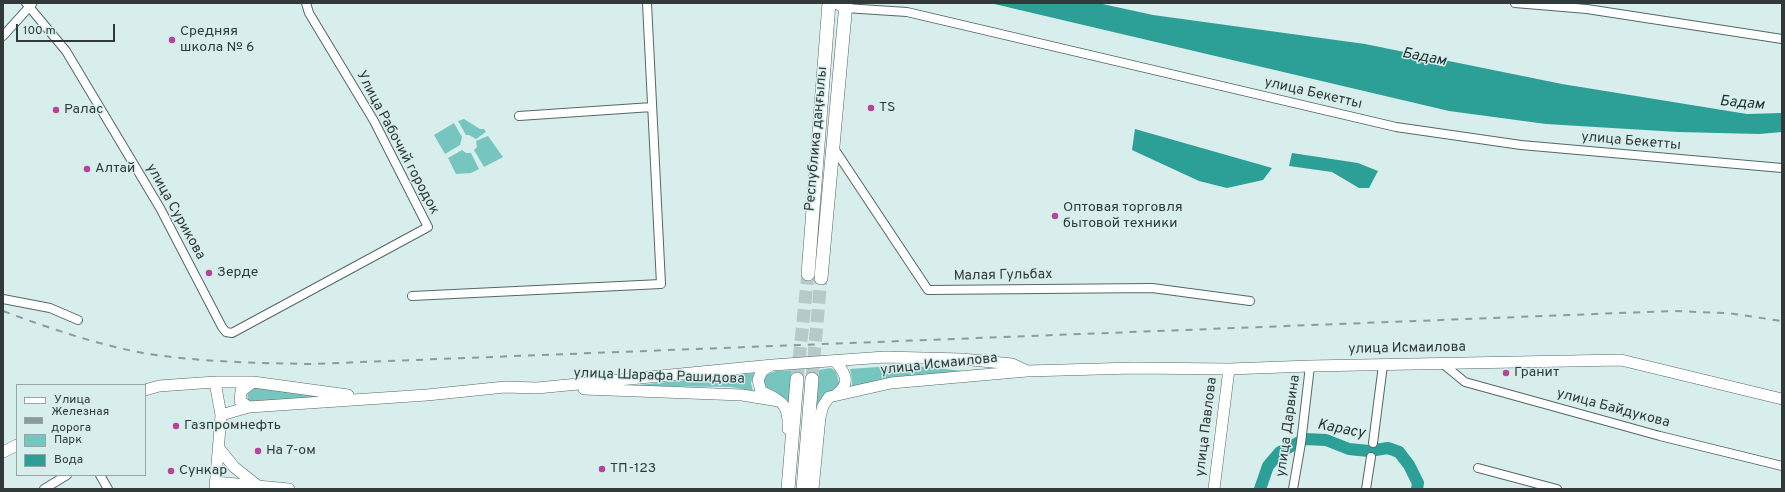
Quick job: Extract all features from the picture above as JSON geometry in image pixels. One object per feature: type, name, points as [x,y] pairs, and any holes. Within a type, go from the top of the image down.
[{"type":"main road","name":"Республика даңғылы","points":[[808,274],[829,3]]},
{"type":"main road","name":"Республика даңғылы","points":[[821,278],[833,146],[843,5]]},
{"type":"main road","name":"улица Исмаилова","points":[[773,365],[885,357],[962,360],[1012,364],[1027,371]]},
{"type":"main road","name":"улица Исмаилова","points":[[836,395],[891,383],[1027,371],[1134,368],[1229,369],[1621,360],[1782,399]]},
{"type":"main road","points":[[813,489],[820,417],[823,406],[829,397],[842,391],[846,384],[844,374],[835,361]]},
{"type":"main road","name":"улица Шарафа Рашидова","points":[[537,388],[773,365]]},
{"type":"main road","points":[[773,365],[762,371],[758,380],[761,391],[785,406],[788,424],[783,489]]},
{"type":"main road","name":"улица Павлова","points":[[1214,489],[1229,369]]},
{"type":"main road","points":[[803,489],[812,378]]},
{"type":"main road","points":[[788,489],[798,380]]},
{"type":"main road","points":[[215,382],[221,415],[215,485],[259,486],[289,489]]},
{"type":"main road","points":[[146,390],[159,386],[215,382],[253,382],[371,398]]},
{"type":"main road","points":[[249,407],[240,401],[240,396],[241,391],[253,382]]},
{"type":"main road","name":"улица Шарафа Рашидова","points":[[371,398],[505,387],[742,395],[779,401]]},
{"type":"main road","points":[[221,415],[249,407],[371,398]]},
{"type":"main road","points":[[3,452],[16,446]]},
{"type":"main road","points":[[218,447],[234,467],[259,486]]},
{"type":"street","name":"Улица Рабочий городок","points":[[232,333],[428,227],[374,121],[309,12],[306,3]]},
{"type":"street","points":[[412,296],[661,284],[647,3]]},
{"type":"street","points":[[1515,3],[1587,9],[1782,39]]},
{"type":"street","name":"улица Сурикова","points":[[30,4],[66,50],[160,208],[222,327],[226,332],[232,333]]},
{"type":"street","points":[[3,36],[30,4]]},
{"type":"street","name":"улица Бекетты","points":[[843,5],[907,12],[1396,127],[1521,145],[1782,168]]},
{"type":"street","points":[[518,116],[652,107]]},
{"type":"street","name":"Малая Гульбах","points":[[833,146],[928,290],[1152,288],[1250,301]]},
{"type":"street","points":[[3,299],[50,308],[78,320]]},
{"type":"street","name":"улица Байдукова","points":[[1443,364],[1466,382],[1660,436],[1782,466]]},
{"type":"street","points":[[1373,443],[1383,365]]},
{"type":"street","name":"улица Дарвина","points":[[1293,489],[1301,440],[1310,366]]},
{"type":"street","points":[[1366,489],[1370,457]]},
{"type":"street","points":[[1478,468],[1557,489]]},
{"type":"street","points":[[44,489],[65,476]]},
{"type":"street","points":[[101,476],[108,489]]},
{"type":"green space","points":[[464,119],[480,129],[484,129],[486,132],[476,139],[466,135],[458,121]]},
{"type":"green space","points":[[454,123],[462,137],[460,145],[445,154],[434,135]]},
{"type":"green space","points":[[488,136],[503,157],[484,167],[474,150],[477,147],[476,141]]},
{"type":"green space","points":[[462,150],[466,153],[471,153],[479,169],[471,173],[456,174],[448,158]]},
{"type":"green space","points":[[905,365],[994,374],[852,387],[850,369]]},
{"type":"green space","points":[[831,368],[836,372],[839,383],[836,390],[823,397],[816,410],[819,370]]},
{"type":"green space","points":[[797,370],[793,419],[766,388],[764,381],[767,374],[776,371]]},
{"type":"green space","points":[[754,373],[751,383],[753,391],[731,387],[629,386]]},
{"type":"green space","points":[[254,387],[346,397],[253,403],[248,400],[247,390]]},
{"type":"water","name":"Бадам","points":[[990,3],[1098,3],[1153,15],[1365,44],[1562,84],[1747,114],[1782,113],[1782,132],[1759,134],[1678,132],[1546,124],[1449,111]]},
{"type":"water","points":[[1135,129],[1272,168],[1263,180],[1227,188],[1199,181],[1132,150]]},
{"type":"water","points":[[1292,153],[1358,163],[1378,171],[1369,188],[1359,188],[1332,172],[1289,166]]},
{"type":"waterway","name":"Карасу","points":[[1260,489],[1268,466],[1280,452],[1305,439],[1326,440],[1349,449],[1369,451],[1388,448],[1399,452],[1409,465],[1418,483],[1417,489]]},
{"type":"tunnel","points":[[797,379],[808,274]]},
{"type":"tunnel","points":[[812,379],[821,278]]},
{"type":"railway","points":[[3,311],[72,335],[143,353],[206,360],[311,364],[1672,311],[1727,313],[1782,321]]},
{"type":"place","name":"Средняя школа № 6","points":[[172,40]]},
{"type":"place","name":"TS","points":[[871,108]]},
{"type":"place","name":"Ралас","points":[[56,110]]},
{"type":"place","name":"Алтай","points":[[87,169]]},
{"type":"place","name":"Оптовая торговля бытовой техники","points":[[1055,216]]},
{"type":"place","name":"Зерде","points":[[209,273]]},
{"type":"place","name":"Гранит","points":[[1506,373]]},
{"type":"place","name":"Газпромнефть","points":[[176,426]]},
{"type":"place","name":"На 7-ом","points":[[258,451]]},
{"type":"place","name":"ТП-123","points":[[602,469]]},
{"type":"place","name":"Сункар","points":[[171,471]]}]
